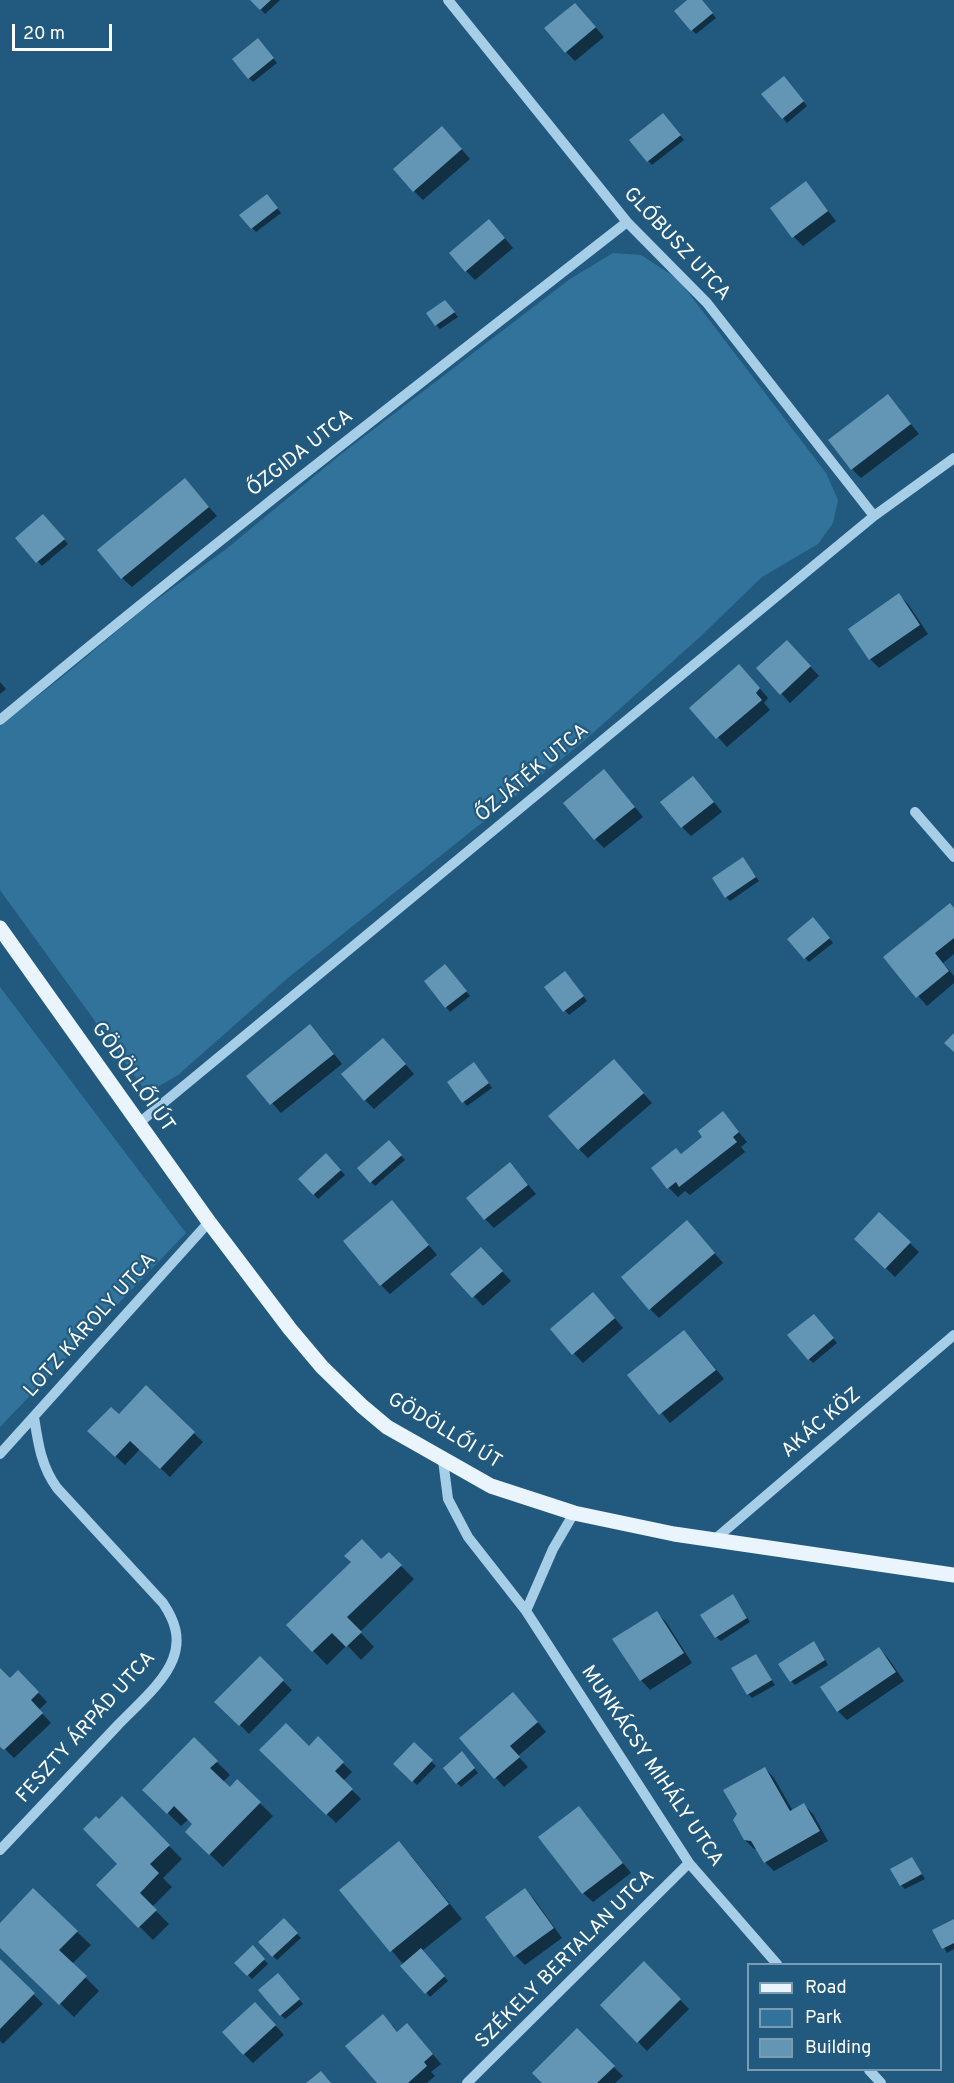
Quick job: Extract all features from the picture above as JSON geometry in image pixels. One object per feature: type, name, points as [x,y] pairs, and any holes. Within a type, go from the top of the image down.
[{"type":"main road","name":"GÖDÖLLŐI ÚT","points":[[0,928],[209,1222],[290,1329],[322,1367],[387,1427],[491,1486],[574,1513],[674,1534],[954,1575]]},
{"type":"street","name":"GLÓBUSZ UTCA","points":[[448,0],[627,222],[707,303],[874,516]]},
{"type":"street","name":"ŐZGIDA UTCA","points":[[0,720],[97,639],[627,222]]},
{"type":"street","name":"ŐZJÁTÉK UTCA","points":[[139,1124],[874,516],[954,458]]},
{"type":"street","points":[[915,812],[954,857]]},
{"type":"street","name":"LOTZ KÁROLY UTCA","points":[[0,1454],[209,1222]]},
{"type":"street","name":"AKÁC KÖZ","points":[[714,1540],[954,1335]]},
{"type":"street","name":"FESZTY ÁRPÁD UTCA","points":[[0,1850],[148,1693],[172,1662],[177,1641],[177,1630],[173,1618],[163,1603],[49,1477],[43,1466],[34,1417]]},
{"type":"street","name":"MUNKÁCSY MIHÁLY UTCA","points":[[443,1460],[448,1499],[468,1538],[526,1611],[689,1863],[775,1963]]},
{"type":"street","points":[[526,1611],[554,1549],[574,1513]]},
{"type":"street","name":"SZÉKELY BERTALAN UTCA","points":[[467,2083],[689,1863]]},
{"type":"street","points":[[870,2071],[881,2083]]},
{"type":"green space","points":[[613,253],[641,255],[678,279],[826,473],[838,500],[833,523],[818,544],[762,577],[702,635],[584,741],[289,977],[178,1075],[147,1093],[0,890],[0,725],[61,678],[141,611],[225,550],[340,455],[570,279]]},
{"type":"green space","points":[[0,987],[186,1233],[0,1427]]},
{"type":"building","points":[[250,0],[271,0],[260,10]]},
{"type":"building","points":[[687,0],[702,0],[713,13],[691,31],[674,11]]},
{"type":"building","points":[[575,3],[596,27],[565,53],[544,28]]},
{"type":"building","points":[[258,38],[274,58],[248,79],[232,59]]},
{"type":"building","points":[[784,76],[804,101],[782,119],[761,94]]},
{"type":"building","points":[[663,113],[681,135],[647,162],[629,140]]},
{"type":"building","points":[[442,126],[462,149],[413,192],[393,169]]},
{"type":"building","points":[[806,181],[828,211],[792,238],[770,208]]},
{"type":"building","points":[[267,194],[278,208],[251,229],[239,215]]},
{"type":"building","points":[[489,219],[505,238],[465,272],[449,253]]},
{"type":"building","points":[[445,300],[455,312],[435,326],[426,313]]},
{"type":"building","points":[[888,394],[911,424],[851,470],[828,440]]},
{"type":"building","points":[[185,478],[209,507],[121,579],[97,550]]},
{"type":"building","points":[[43,514],[65,539],[36,563],[15,538]]},
{"type":"building","points":[[899,593],[920,625],[869,660],[848,629]]},
{"type":"building","points":[[787,640],[811,666],[780,695],[756,668]]},
{"type":"building","points":[[739,664],[760,688],[756,693],[762,700],[716,739],[689,708]]},
{"type":"building","points":[[604,769],[635,807],[594,840],[563,803]]},
{"type":"building","points":[[693,776],[714,802],[681,828],[660,802]]},
{"type":"building","points":[[743,857],[756,877],[725,898],[712,878]]},
{"type":"building","points":[[950,903],[954,908],[954,938],[935,953],[949,971],[916,998],[883,957]]},
{"type":"building","points":[[813,917],[830,938],[804,959],[787,939]]},
{"type":"building","points":[[445,964],[467,991],[445,1008],[424,981]]},
{"type":"building","points":[[565,971],[584,996],[563,1012],[544,987]]},
{"type":"building","points":[[310,1024],[334,1054],[270,1105],[246,1076]]},
{"type":"building","points":[[954,1033],[954,1052],[944,1043]]},
{"type":"building","points":[[383,1038],[406,1064],[364,1101],[341,1074]]},
{"type":"building","points":[[614,1059],[644,1093],[578,1150],[548,1116]]},
{"type":"building","points":[[474,1062],[489,1083],[462,1103],[447,1082]]},
{"type":"building","points":[[723,1111],[739,1132],[733,1137],[737,1142],[679,1187],[676,1182],[667,1189],[651,1168],[676,1148],[681,1154],[702,1137],[698,1131]]},
{"type":"building","points":[[389,1140],[402,1155],[370,1183],[357,1168]]},
{"type":"building","points":[[326,1153],[341,1170],[313,1195],[298,1179]]},
{"type":"building","points":[[510,1162],[528,1185],[484,1220],[466,1198]]},
{"type":"building","points":[[392,1200],[429,1245],[380,1286],[343,1241]]},
{"type":"building","points":[[879,1212],[911,1242],[885,1269],[854,1239]]},
{"type":"building","points":[[687,1220],[715,1253],[649,1310],[621,1277]]},
{"type":"building","points":[[481,1247],[503,1271],[472,1298],[450,1274]]},
{"type":"building","points":[[593,1292],[615,1318],[572,1355],[550,1329]]},
{"type":"building","points":[[814,1314],[834,1338],[808,1360],[787,1335]]},
{"type":"building","points":[[684,1330],[716,1370],[659,1415],[627,1375]]},
{"type":"building","points":[[146,1385],[195,1432],[160,1469],[130,1441],[115,1457],[87,1431],[111,1407],[119,1414]]},
{"type":"building","points":[[362,1539],[381,1559],[389,1552],[402,1565],[347,1617],[362,1632],[346,1647],[332,1633],[312,1652],[286,1625],[351,1562],[344,1556]]},
{"type":"building","points":[[733,1594],[747,1618],[715,1638],[700,1615]]},
{"type":"building","points":[[657,1611],[684,1653],[640,1681],[612,1639]]},
{"type":"building","points":[[814,1641],[825,1660],[790,1682],[778,1664]]},
{"type":"building","points":[[879,1647],[896,1672],[837,1712],[820,1687]]},
{"type":"building","points":[[756,1654],[772,1680],[747,1695],[731,1668]]},
{"type":"building","points":[[260,1656],[284,1680],[239,1726],[214,1702]]},
{"type":"building","points":[[0,1668],[10,1678],[18,1670],[39,1692],[31,1700],[43,1713],[4,1750],[0,1747]]},
{"type":"building","points":[[513,1692],[538,1722],[510,1746],[520,1757],[494,1779],[459,1738]]},
{"type":"building","points":[[286,1723],[309,1746],[318,1736],[344,1762],[335,1771],[353,1789],[326,1815],[259,1750]]},
{"type":"building","points":[[194,1737],[218,1761],[210,1768],[230,1787],[237,1779],[261,1802],[209,1855],[185,1832],[192,1824],[174,1806],[167,1814],[142,1790]]},
{"type":"building","points":[[414,1742],[433,1760],[412,1782],[393,1764]]},
{"type":"building","points":[[462,1751],[475,1768],[456,1784],[443,1768]]},
{"type":"building","points":[[765,1767],[790,1811],[804,1803],[820,1831],[764,1863],[751,1841],[744,1840],[733,1820],[737,1814],[723,1790]]},
{"type":"building","points":[[122,1796],[170,1845],[150,1864],[159,1873],[140,1893],[157,1910],[138,1928],[96,1885],[117,1864],[83,1829],[96,1816],[99,1819]]},
{"type":"building","points":[[579,1806],[623,1863],[582,1894],[538,1837]]},
{"type":"building","points":[[399,1841],[449,1904],[390,1952],[339,1890]]},
{"type":"building","points":[[912,1857],[922,1874],[900,1886],[890,1869]]},
{"type":"building","points":[[33,1888],[78,1931],[59,1950],[87,1976],[59,2005],[0,1948],[0,1923]]},
{"type":"building","points":[[525,1888],[554,1928],[514,1957],[485,1917]]},
{"type":"building","points":[[284,1918],[298,1933],[272,1957],[258,1942]]},
{"type":"building","points":[[954,1919],[954,1943],[942,1949],[932,1930]]},
{"type":"building","points":[[253,1945],[265,1959],[247,1976],[234,1963]]},
{"type":"building","points":[[421,1948],[445,1976],[425,1994],[400,1966]]},
{"type":"building","points":[[0,1959],[35,1993],[0,2029]]},
{"type":"building","points":[[644,1961],[681,1999],[637,2043],[600,2005]]},
{"type":"building","points":[[278,1973],[300,1999],[280,2016],[258,1990]]},
{"type":"building","points":[[255,2002],[276,2025],[243,2055],[222,2032]]},
{"type":"building","points":[[383,2014],[397,2032],[407,2023],[433,2054],[424,2062],[427,2066],[408,2083],[377,2083],[345,2046]]},
{"type":"building","points":[[577,2028],[615,2066],[597,2083],[542,2083],[532,2073]]},
{"type":"building","points":[[321,2071],[331,2083],[306,2083]]}]
